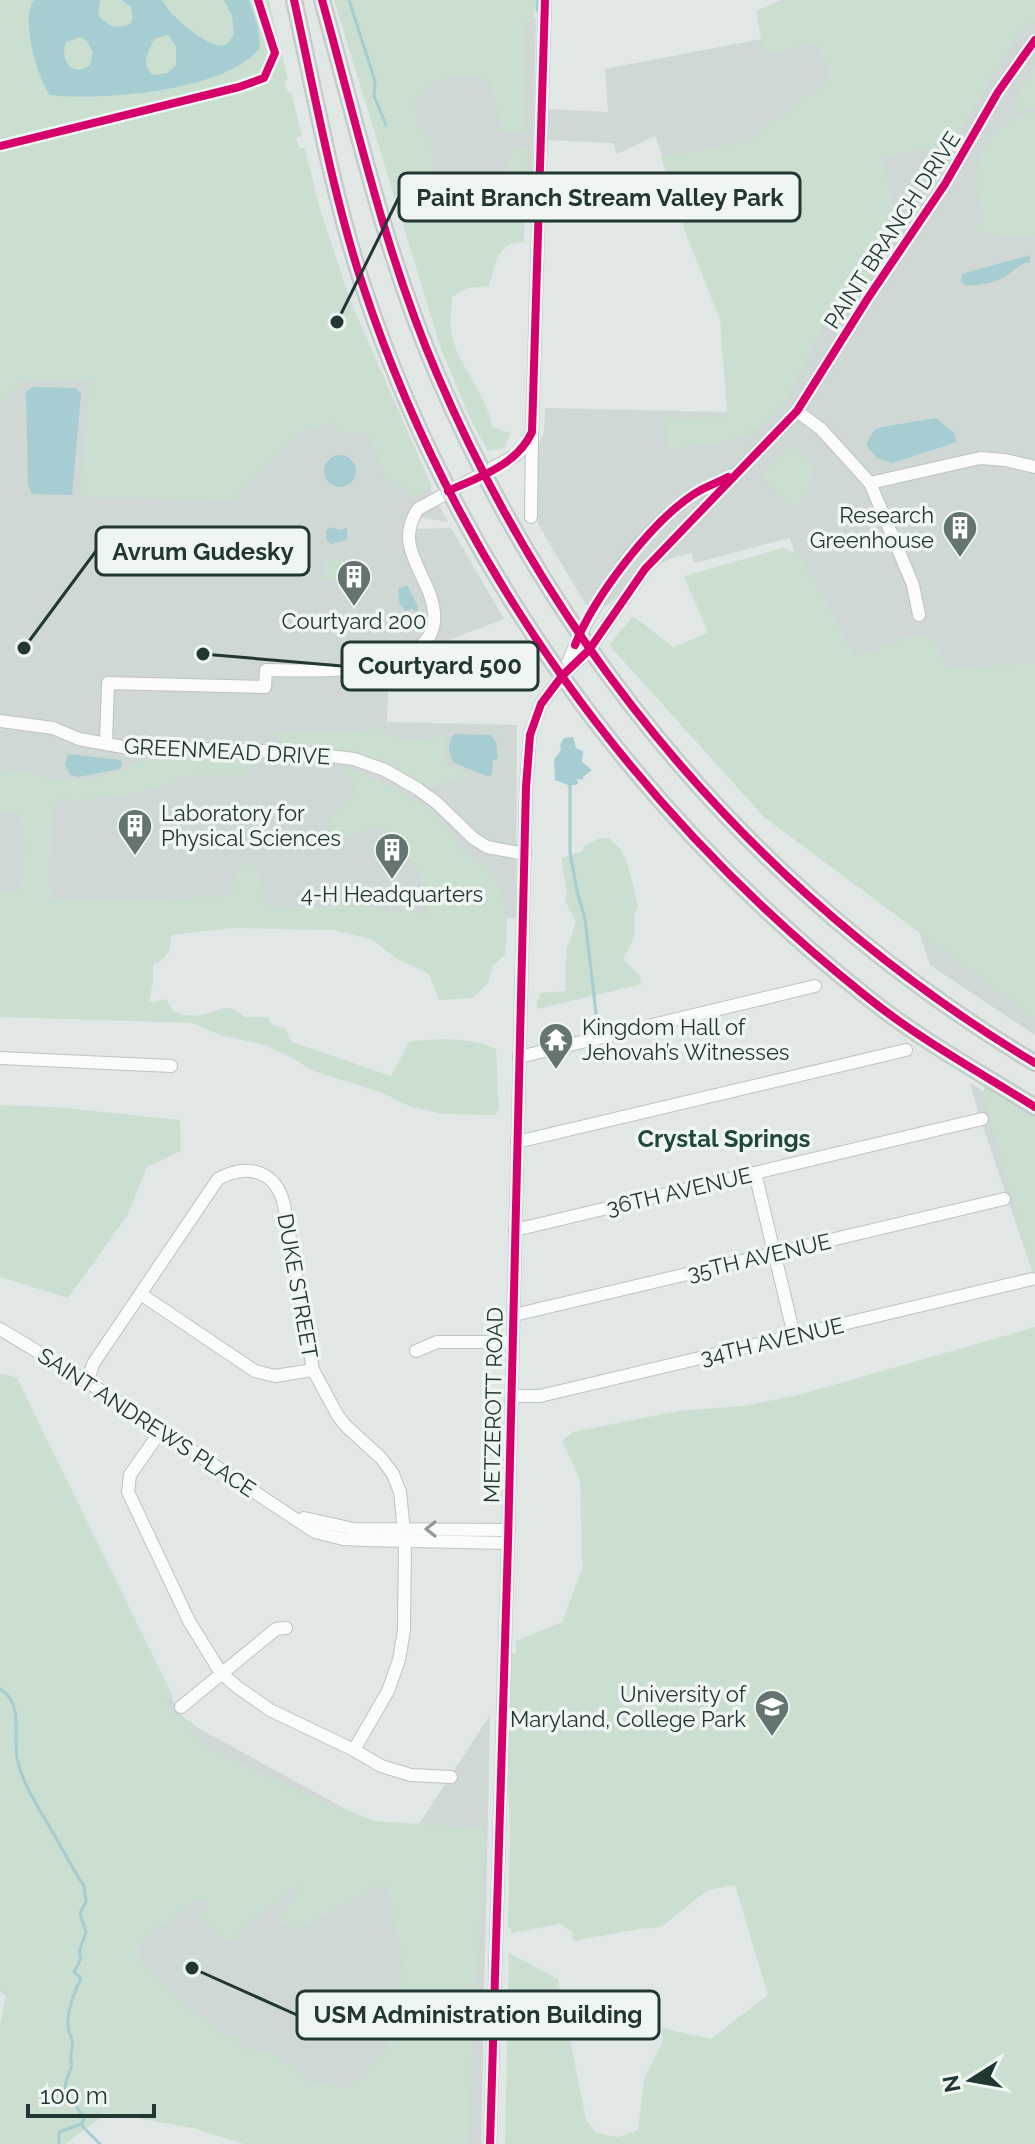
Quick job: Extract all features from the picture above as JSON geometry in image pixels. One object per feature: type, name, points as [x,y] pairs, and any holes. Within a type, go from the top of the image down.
[{"type":"main road","points":[[294,0],[332,176],[358,271],[422,439],[505,594],[562,676],[664,805],[776,920],[868,998],[939,1048],[1035,1107]]},
{"type":"main road","points":[[322,0],[368,171],[411,307],[437,374],[535,564],[589,650],[678,764],[801,890],[891,966],[956,1013],[1035,1063]]},
{"type":"main road","points":[[432,500],[452,498]]},
{"type":"street","points":[[531,517],[545,0]]},
{"type":"street","name":"PAINT BRANCH DRIVE","points":[[562,676],[589,650],[645,569],[797,411],[945,184],[998,92],[1035,40]]},
{"type":"street","points":[[539,196],[603,211],[627,205]]},
{"type":"street","points":[[797,411],[821,429],[870,483],[913,585],[919,615]]},
{"type":"street","points":[[452,498],[520,452],[532,432]]},
{"type":"street","points":[[870,483],[980,458],[1035,467]]},
{"type":"street","name":"PAINT BRANCH DRIVE","points":[[562,676],[579,635],[611,582],[652,530],[694,494],[742,470]]},
{"type":"street","points":[[106,743],[108,683],[265,687],[266,670],[360,669],[394,659],[424,642],[431,631],[434,611],[409,543],[408,531],[418,509],[432,500]]},
{"type":"street","name":"METZEROTT ROAD","points":[[490,2144],[526,787],[530,735],[541,704],[562,676]]},
{"type":"street","name":"GREENMEAD DRIVE","points":[[0,721],[53,728],[79,739],[143,749],[297,752],[354,759],[385,770],[418,789],[487,847],[525,854]]},
{"type":"street","points":[[519,1057],[815,986]]},
{"type":"street","points":[[517,1142],[906,1050]]},
{"type":"street","points":[[0,1058],[171,1066]]},
{"type":"street","name":"36TH AVENUE","points":[[515,1230],[982,1119]]},
{"type":"street","name":"DUKE STREET","points":[[88,1382],[93,1364],[218,1179],[237,1171],[258,1173],[271,1180],[281,1192],[313,1370],[347,1427],[381,1458],[393,1474],[400,1492],[405,1535],[404,1630],[399,1660],[388,1691],[354,1750]]},
{"type":"street","points":[[755,1173],[794,1335]]},
{"type":"street","name":"35TH AVENUE","points":[[514,1315],[1004,1199]]},
{"type":"street","name":"34TH AVENUE","points":[[512,1396],[540,1396],[1032,1279]]},
{"type":"street","points":[[142,1295],[255,1371],[275,1376],[313,1370]]},
{"type":"street","name":"SAINT ANDREWS PLACE","points":[[0,1329],[88,1382],[315,1532],[327,1536],[508,1536]]},
{"type":"street","points":[[416,1351],[437,1342],[513,1342]]},
{"type":"street","points":[[160,1432],[130,1475],[128,1492],[189,1621],[221,1673],[270,1710],[381,1766],[429,1777],[451,1777]]},
{"type":"street","points":[[181,1707],[276,1629],[286,1628]]},
{"type":"shaded area","points":[[1035,0],[1035,1035],[930,965],[790,538],[694,563],[692,553],[675,557],[654,566],[629,584],[607,606],[586,605],[538,524],[538,446],[544,432],[545,408],[724,412],[752,407],[655,136],[617,154],[613,143],[547,140],[548,109],[608,112],[605,69],[829,26]]},
{"type":"shaded area","points":[[536,18],[532,191],[398,201],[367,65]]},
{"type":"shaded area","points":[[0,166],[418,466],[448,522],[418,517],[415,529],[451,528],[504,619],[433,646],[389,667],[387,722],[517,725],[516,918],[0,910]]},
{"type":"shaded area","points":[[970,1083],[991,1096],[1035,1279],[979,1115]]},
{"type":"shaded area","name":"University of Maryland, College Park","points":[[0,1374],[12,1376],[182,1719],[407,1843],[490,1715],[481,2144],[409,2144],[73,2034],[0,1992]]},
{"type":"green space","points":[[0,0],[269,0],[288,80],[284,81],[287,92],[291,92],[302,136],[296,138],[300,148],[305,148],[320,209],[350,300],[432,487],[414,497],[386,477],[367,434],[342,432],[332,423],[298,435],[236,499],[80,497],[90,380],[27,380],[0,400]]},
{"type":"green space","points":[[334,0],[535,0],[534,18],[525,21],[525,132],[502,133],[491,81],[480,77],[459,76],[440,80],[414,99],[418,126],[429,134],[437,186],[471,190],[497,187],[506,176],[511,151],[527,148],[524,242],[515,242],[503,250],[489,286],[468,288],[452,297],[451,325],[458,354],[484,402],[492,427],[511,433],[504,448],[488,451],[472,423],[441,349]]},
{"type":"green space","points":[[782,0],[1035,0],[1035,20],[1013,42],[951,145],[882,157],[895,235],[873,270],[823,327],[791,393],[774,416],[741,436],[669,450],[666,418],[727,417],[720,320],[686,234],[661,157],[745,142],[823,85],[831,72],[817,43],[764,54],[756,11]]},
{"type":"green space","points":[[1035,67],[1035,107],[1018,112],[1012,105]]},
{"type":"green space","points":[[1035,112],[1035,234],[1008,237],[976,230],[984,217],[977,179],[981,155],[1002,127]]},
{"type":"green space","points":[[792,447],[807,458],[814,468],[805,497],[795,510],[762,474],[787,448]]},
{"type":"green space","points":[[782,548],[799,553],[855,656],[921,635],[934,643],[951,668],[1035,663],[1035,1019],[764,817],[609,645],[633,616],[673,647],[708,633],[684,576]]},
{"type":"green space","points":[[324,560],[355,561],[355,580],[323,579]]},
{"type":"green space","points":[[377,727],[401,740],[446,733],[445,762],[468,774],[428,788],[392,767],[357,754],[279,742],[277,732],[348,733]]},
{"type":"green space","points":[[141,759],[244,760],[251,765],[252,771],[246,775],[179,776],[158,788],[128,795],[72,801],[60,798],[52,804],[49,888],[54,897],[62,900],[113,901],[231,896],[238,868],[250,862],[257,868],[264,901],[270,905],[369,905],[387,912],[405,909],[426,915],[428,903],[421,877],[395,840],[375,824],[347,838],[331,832],[331,825],[335,814],[355,790],[354,781],[345,772],[348,768],[393,786],[430,810],[462,847],[493,875],[501,890],[507,920],[506,954],[493,966],[488,983],[472,998],[439,1000],[429,974],[395,958],[371,939],[333,930],[233,928],[171,935],[168,953],[153,965],[149,1001],[166,999],[174,1012],[194,1016],[227,1008],[244,1017],[269,1017],[271,1024],[285,1029],[292,1042],[391,1076],[409,1042],[453,1040],[486,1045],[496,1049],[499,1109],[494,1115],[443,1114],[411,1107],[383,1093],[313,1071],[265,1045],[223,1036],[192,1023],[0,1017],[0,891],[21,891],[24,842],[20,813],[0,811],[0,767],[76,780],[107,775]]},
{"type":"green space","points":[[599,838],[609,838],[620,848],[628,865],[638,906],[634,916],[635,935],[623,960],[639,974],[641,984],[539,1009],[536,1006],[540,993],[565,991],[566,948],[576,921],[565,901],[562,858],[583,851],[583,847]]},
{"type":"green space","points":[[984,1083],[1035,1114],[1035,1280],[984,1099]]},
{"type":"green space","points":[[0,1105],[55,1107],[180,1120],[181,1151],[147,1167],[127,1216],[68,1298],[0,1277]]},
{"type":"green space","name":"University of Maryland, College Park","points":[[1035,1327],[1035,2144],[505,2144],[509,1953],[558,1979],[586,2119],[596,2133],[618,2137],[638,2130],[644,2079],[663,2041],[662,2028],[711,2039],[768,1995],[735,1885],[708,1890],[661,1927],[573,1941],[572,1932],[560,1924],[511,1933],[511,1928],[508,1928],[510,1831],[506,1733],[512,1654],[516,1652],[516,1641],[562,1622],[582,1569],[580,1480],[562,1441],[573,1432],[678,1411],[743,1406],[798,1395]]},
{"type":"green space","name":"University of Maryland, College Park","points":[[0,1375],[17,1378],[173,1697],[166,1702],[177,1716],[181,1714],[195,1725],[189,1729],[207,1748],[374,1821],[485,1828],[467,2144],[244,2144],[193,2128],[107,2113],[65,2144],[0,2144],[0,2025],[6,1995],[0,1990]],"holes":[[[377,1886],[388,1888],[403,1960],[395,2034],[365,2076],[343,2088],[316,2084],[271,2051],[248,2050],[238,2042],[245,2033],[242,2031],[233,2039],[195,2012],[143,1966],[138,1945],[200,1899],[208,1904],[200,1921],[230,1942],[290,1889],[302,1887],[277,1919],[295,1931]]]},
{"type":"water","points":[[34,0],[100,0],[98,15],[109,24],[120,27],[130,24],[133,16],[130,6],[122,0],[162,0],[188,28],[205,40],[222,46],[234,34],[232,16],[224,0],[249,0],[258,27],[260,47],[244,62],[193,83],[131,94],[50,95],[32,48],[30,9]],"holes":[[[168,35],[176,46],[176,65],[168,73],[154,75],[147,68],[148,54],[154,39]],[[80,37],[86,40],[93,52],[90,65],[78,70],[69,65],[64,48],[66,42]]]},
{"type":"water","points":[[1030,255],[1030,262],[998,280],[969,285],[961,281],[962,274]]},
{"type":"water","points":[[33,387],[76,388],[81,394],[72,495],[32,494],[28,485],[26,392]]},
{"type":"water","points":[[936,418],[953,432],[957,442],[892,463],[877,458],[866,445],[874,430]]},
{"type":"water","points":[[340,455],[351,460],[356,471],[351,482],[340,487],[329,482],[324,471],[329,460]]},
{"type":"water","points":[[330,527],[339,530],[347,528],[347,540],[331,544],[326,539],[326,531]]},
{"type":"water","points":[[407,585],[418,607],[417,612],[412,609],[405,611],[399,602],[398,589]]},
{"type":"water","points":[[454,734],[491,735],[496,742],[498,758],[493,761],[492,775],[487,776],[454,763],[449,748]]},
{"type":"water","points":[[573,737],[576,748],[583,751],[582,762],[592,770],[583,780],[577,779],[578,784],[572,785],[555,780],[554,760],[564,738]]},
{"type":"water","points":[[68,754],[121,760],[122,764],[120,769],[78,777],[70,775],[65,765]]},
{"type":"waterway","points":[[349,0],[375,81],[374,96],[386,125]]},
{"type":"waterway","points":[[537,0],[537,10]]},
{"type":"waterway","points":[[570,785],[570,852],[585,919],[596,1013]]},
{"type":"waterway","points":[[0,1689],[12,1702],[15,1711],[16,1749],[22,1776],[84,1886],[86,1902],[80,1913],[86,1932],[79,1952],[81,1959],[74,1972],[81,1978],[68,2016],[72,2065],[65,2087],[67,2097],[84,2119],[81,2124],[59,2132],[59,2144]]},
{"type":"waterway","points":[[82,2123],[100,2144]]},
{"type":"cycle path","points":[[0,146],[239,87],[264,78],[275,53],[258,0]]},
{"type":"cycle path","points":[[294,0],[351,248],[401,387],[448,488],[501,584],[562,677],[630,765],[703,847],[783,925],[907,1027],[1035,1107]]},
{"type":"cycle path","points":[[322,0],[373,189],[419,329],[487,480],[545,581],[610,676],[681,766],[760,850],[845,928],[937,999],[1035,1063]]},
{"type":"cycle path","points":[[448,491],[507,461],[532,432],[545,0]]},
{"type":"cycle path","points":[[490,2144],[526,787],[530,735],[541,704],[562,676],[589,650],[645,569],[797,411],[945,184],[998,92],[1035,40]]},
{"type":"cycle path","points":[[575,645],[596,605],[642,541],[677,507],[728,477]]},
{"type":"place","name":"Paint Branch Stream Valley Park","points":[[337,322]]},
{"type":"place","name":"Research Greenhouse","points":[[960,559]]},
{"type":"place","name":"Courtyard 200","points":[[354,608]]},
{"type":"place","name":"Avrum Gudesky","points":[[24,648]]},
{"type":"place","name":"Courtyard 500","points":[[203,654]]},
{"type":"place","name":"Laboratory for Physical Sciences","points":[[135,857]]},
{"type":"place","name":"4-H Headquarters","points":[[392,881]]},
{"type":"place","name":"Kingdom Hall of Jehovah’s Witnesses","points":[[556,1071]]},
{"type":"place","name":"University of Maryland, College Park","points":[[772,1738]]},
{"type":"place","name":"USM Administration Building","points":[[192,1968]]},
{"type":"district","name":"Crystal Springs","points":[[724,1139]]}]
